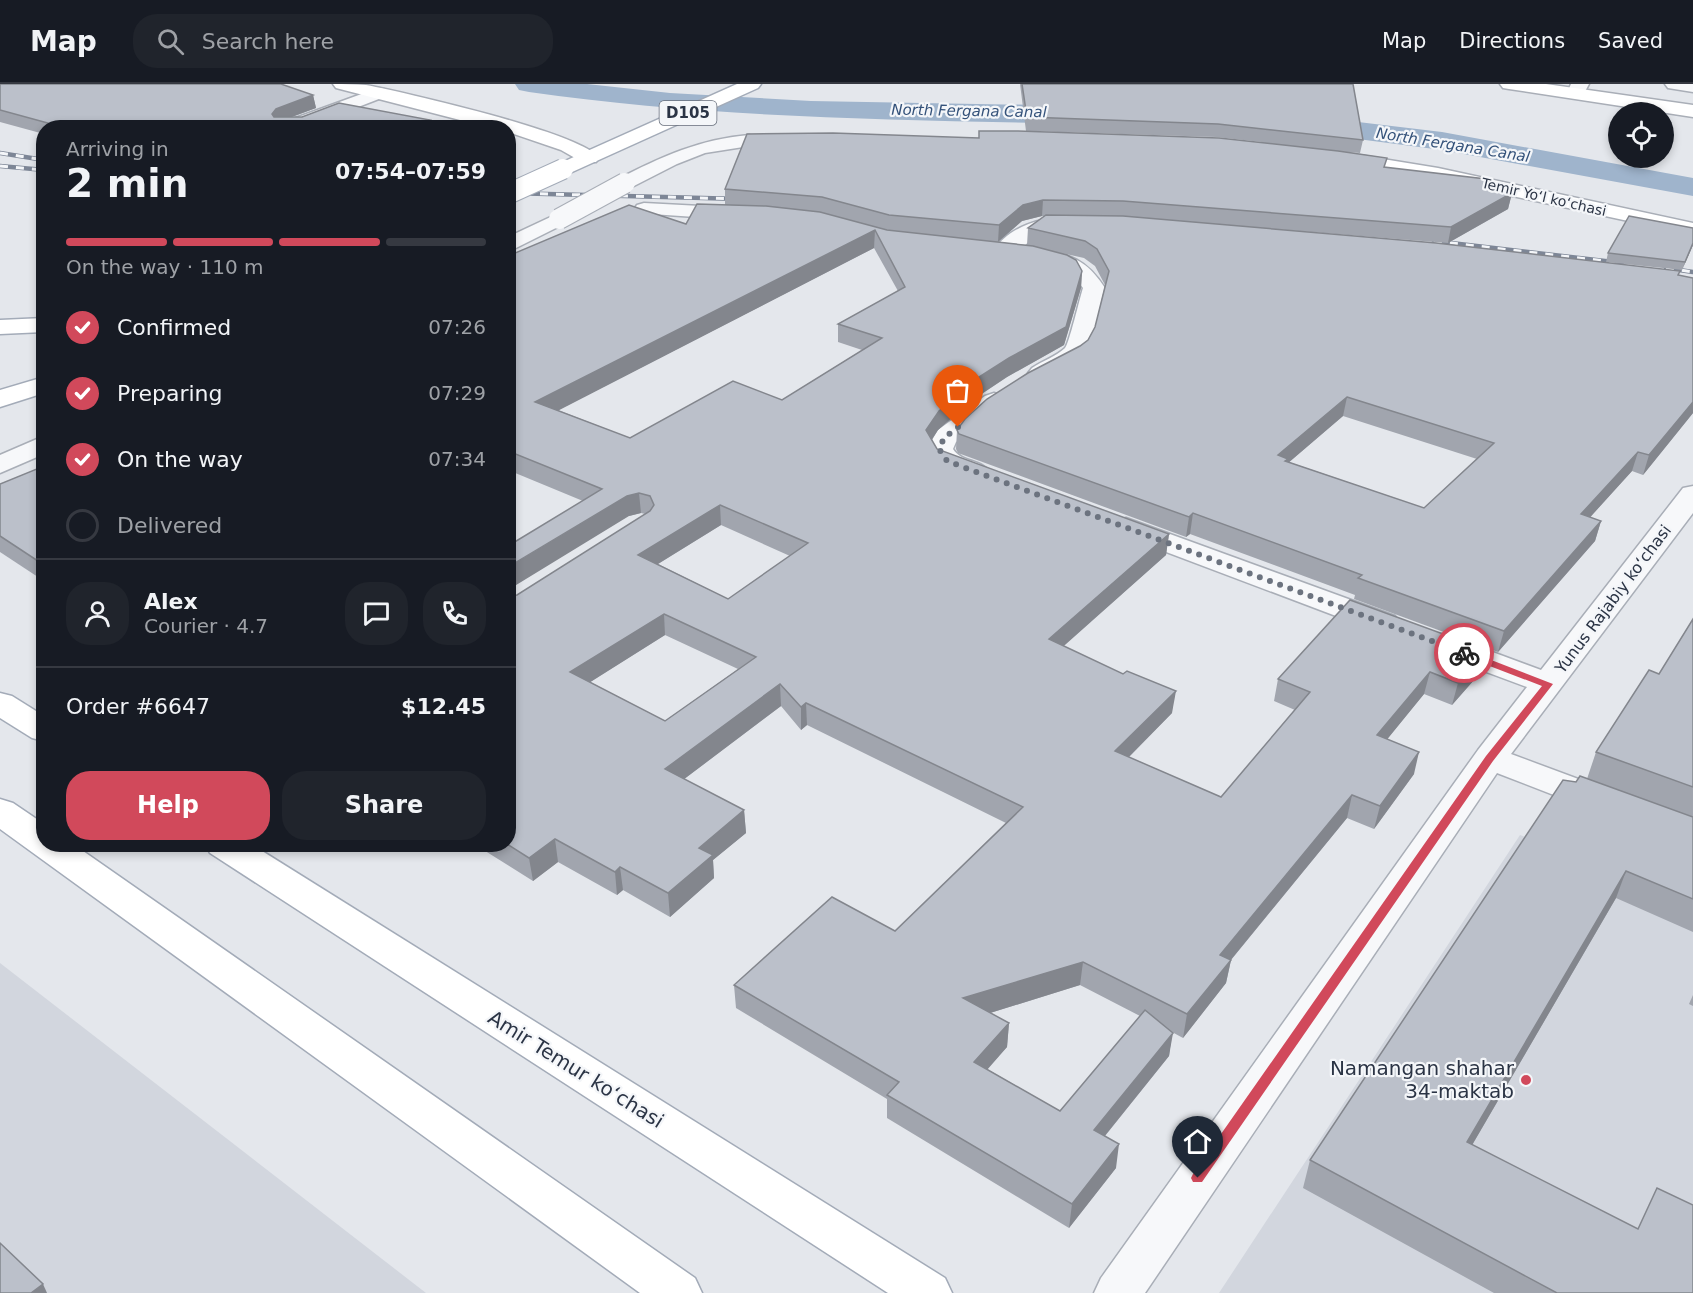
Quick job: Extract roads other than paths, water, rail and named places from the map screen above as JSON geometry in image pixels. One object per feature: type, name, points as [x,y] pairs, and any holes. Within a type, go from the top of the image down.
[{"type":"main road","points":[[342,84],[484,120]]},
{"type":"main road","name":"D105","points":[[516,190],[752,84]]},
{"type":"main road","points":[[1509,84],[1578,89],[1693,111]]},
{"type":"main road","points":[[516,128],[568,146],[589,158]]},
{"type":"main road","points":[[748,141],[772,140]]},
{"type":"main road","name":"Temir Yoʻl koʻchasi","points":[[1326,157],[1438,174],[1693,229]]},
{"type":"main road","points":[[0,327],[36,325]]},
{"type":"main road","points":[[0,399],[36,387]]},
{"type":"main road","points":[[0,704],[36,726]]},
{"type":"main road","points":[[0,811],[36,837]]},
{"type":"main road","points":[[58,852],[678,1293]]},
{"type":"main road","name":"Amir Temur koʻchasi","points":[[237,852],[928,1293]]},
{"type":"street","points":[[1674,84],[1693,87]]},
{"type":"street","points":[[307,120],[378,93]]},
{"type":"street","points":[[516,242],[625,183],[699,147],[725,142],[748,141]]},
{"type":"street","points":[[644,209],[767,215]]},
{"type":"street","points":[[999,481],[947,461],[939,449],[944,438],[986,406],[1075,352],[1082,340],[1084,321],[1094,288],[1085,272],[1075,265],[1032,254],[993,250],[1042,224],[1087,224]]},
{"type":"street","points":[[0,465],[36,448]]},
{"type":"street","name":"Yunus Rajabiy ko‘chasi","points":[[1118,1293],[1490,758],[1693,494]]},
{"type":"street","points":[[1100,518],[1548,684]]},
{"type":"street","points":[[1490,758],[1629,811]]},
{"type":"waterway","name":"North Fergana Canal","points":[[529,84],[670,101],[811,110],[1095,115]]},
{"type":"waterway","name":"North Fergana Canal","points":[[1291,123],[1442,141],[1693,187]]},
{"type":"railway","points":[[0,153],[36,159]]},
{"type":"railway","points":[[0,166],[36,169]]},
{"type":"railway","points":[[516,193],[742,199]]},
{"type":"railway","points":[[1434,241],[1622,263]]},
{"type":"railway","points":[[1666,268],[1693,272]]},
{"type":"place","name":"Namangan shahar 34-maktab","points":[[1526,1080]]}]
